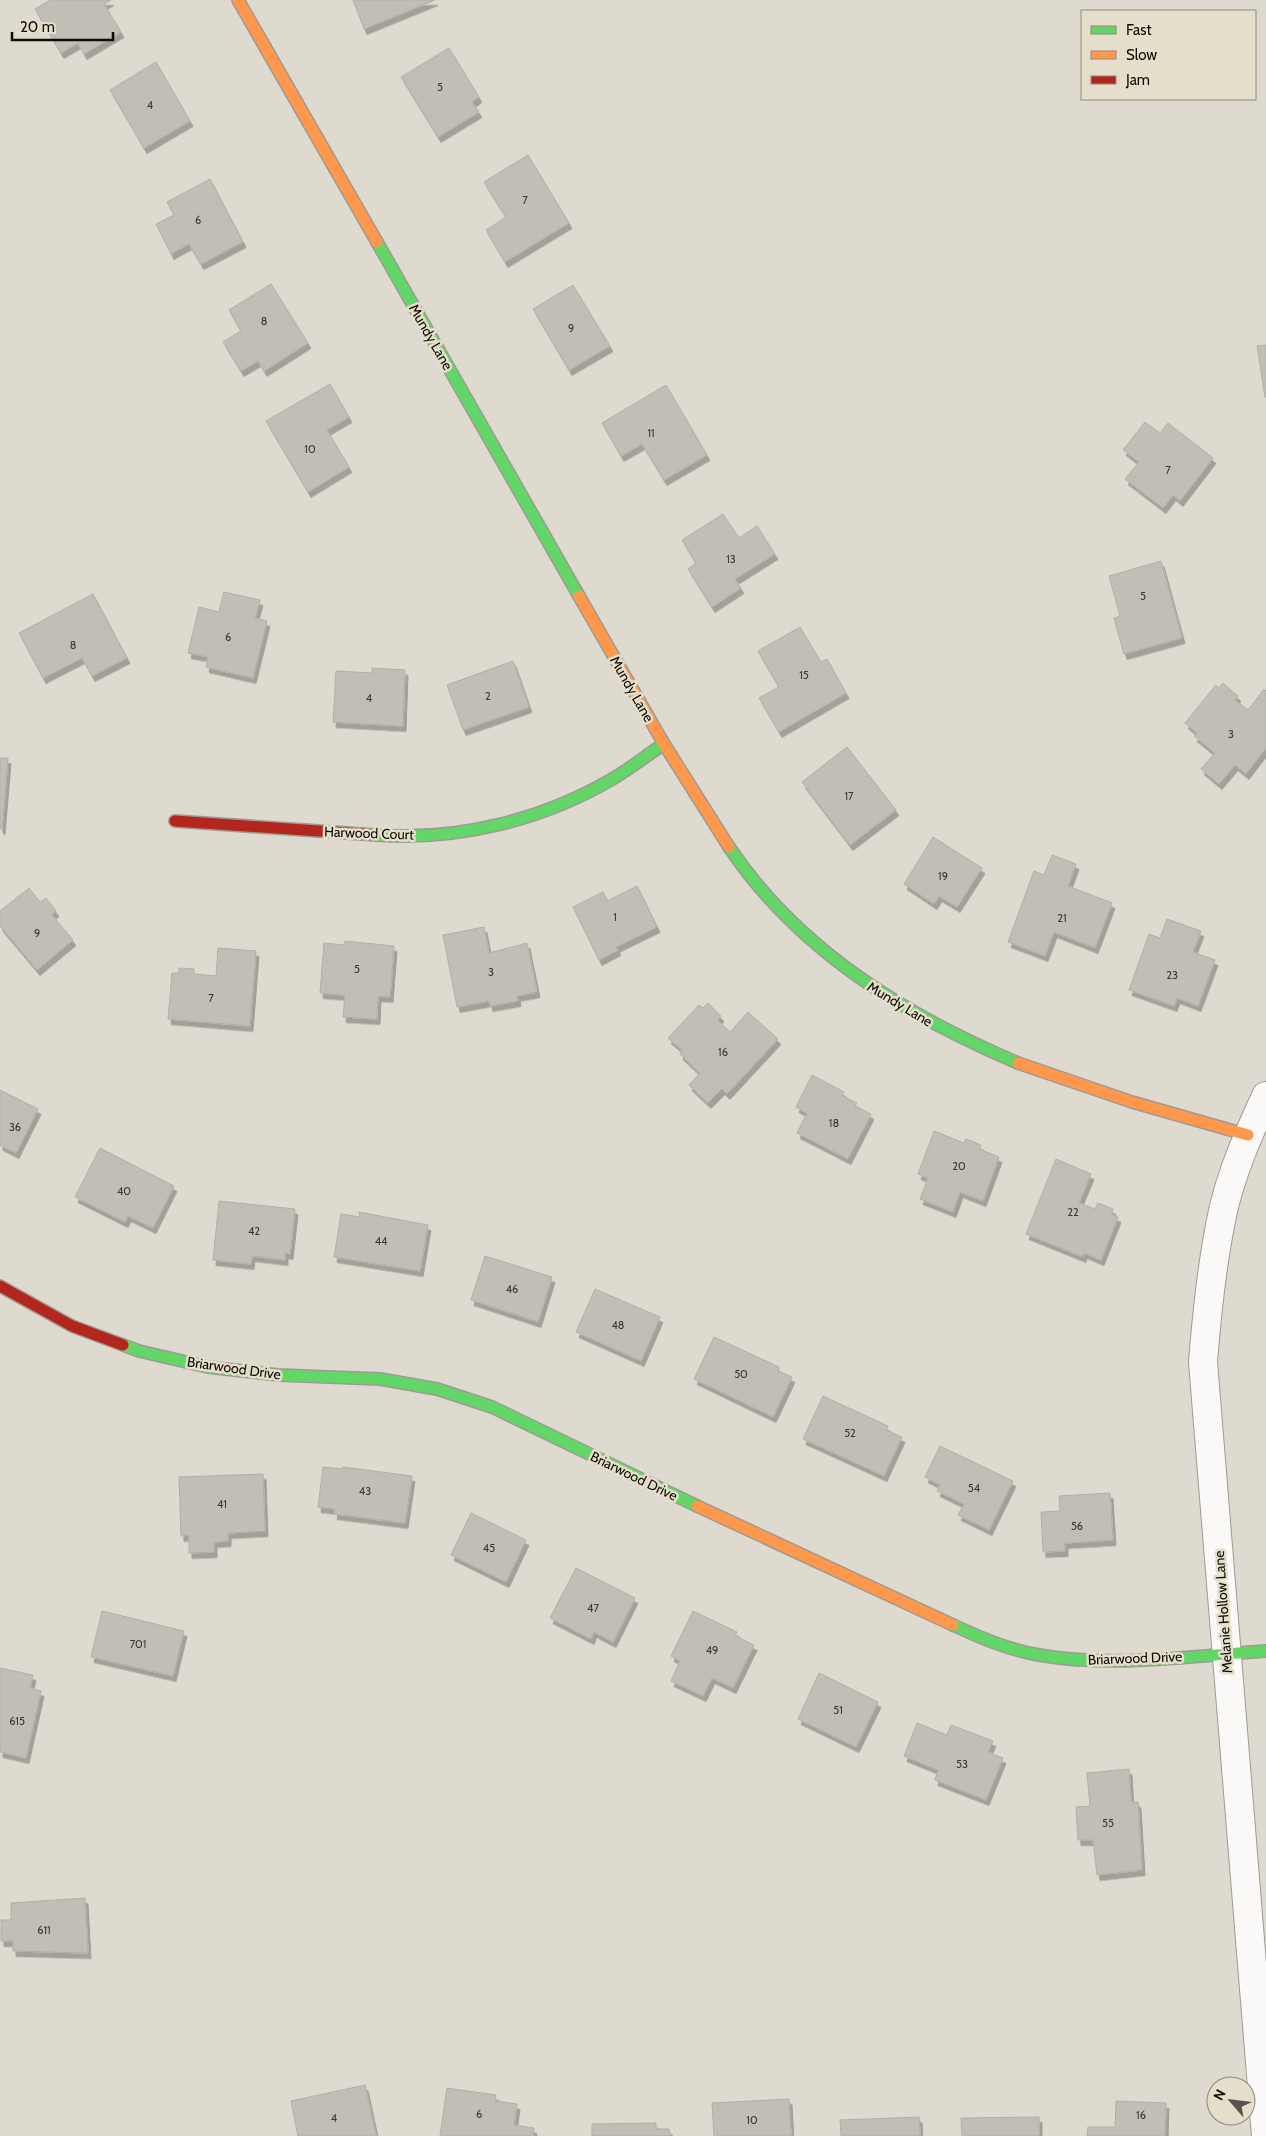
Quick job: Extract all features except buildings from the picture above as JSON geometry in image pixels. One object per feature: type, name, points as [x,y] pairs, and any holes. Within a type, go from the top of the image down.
[{"type":"street","name":"Mundy Lane","points":[[238,0],[664,744],[738,862],[781,913],[840,966],[894,1003],[941,1028],[1040,1072],[1143,1107],[1248,1135]]},
{"type":"street","name":"Harwood Court","points":[[174,821],[399,837],[458,833],[516,820],[572,800],[614,778],[664,744]]},
{"type":"street","name":"Melanie Hollow Lane","points":[[1266,1096],[1248,1135],[1223,1209],[1208,1292],[1203,1362],[1266,2136]]},
{"type":"street","name":"Briarwood Drive","points":[[0,1286],[72,1326],[139,1351],[208,1367],[278,1375],[380,1379],[437,1389],[492,1407],[711,1513],[988,1641],[1038,1655],[1090,1661],[1266,1651]]},
{"type":"traffic: fast","points":[[377,242],[579,596]]},
{"type":"traffic: fast","points":[[376,835],[438,835],[469,831],[529,816],[587,793],[620,774],[664,744]]},
{"type":"traffic: fast","points":[[729,847],[757,884],[788,918],[821,948],[857,976],[935,1024],[1018,1063]]},
{"type":"traffic: fast","points":[[123,1345],[139,1351],[208,1367],[278,1375],[380,1379],[437,1389],[492,1407],[697,1506]]},
{"type":"traffic: fast","points":[[953,1625],[1006,1647],[1067,1659],[1095,1661],[1152,1660],[1266,1651]]},
{"type":"traffic: slow","points":[[238,0],[377,242]]},
{"type":"traffic: slow","points":[[579,596],[664,744],[729,847]]},
{"type":"traffic: slow","points":[[1018,1063],[1132,1102],[1248,1135]]},
{"type":"traffic: slow","points":[[697,1506],[953,1625]]},
{"type":"traffic: jam","points":[[175,821],[376,835]]},
{"type":"traffic: jam","points":[[0,1286],[72,1326],[123,1345]]}]
